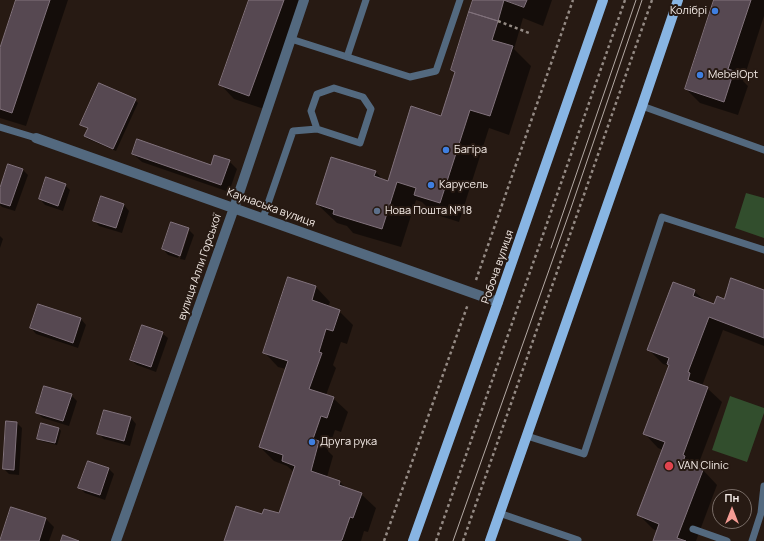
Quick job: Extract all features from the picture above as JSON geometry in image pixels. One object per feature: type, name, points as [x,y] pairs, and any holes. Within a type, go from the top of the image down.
[{"type":"main road","name":"Робоча вулиця","points":[[413,541],[603,0]]},
{"type":"main road","points":[[490,541],[678,0]]},
{"type":"street","name":"вулиця Алли Горської","points":[[116,541],[234,208],[304,0]]},
{"type":"street","name":"Каунаська вулиця","points":[[36,138],[498,302]]},
{"type":"lane","points":[[347,57],[366,0]]},
{"type":"lane","points":[[291,39],[410,77],[436,71],[460,0]]},
{"type":"lane","points":[[263,218],[293,131],[317,129],[360,143],[371,109],[362,97],[334,88],[317,94],[311,111],[317,129]]},
{"type":"lane","points":[[642,106],[764,150]]},
{"type":"lane","points":[[0,127],[36,138]]},
{"type":"lane","points":[[527,436],[584,454],[662,217],[764,250]]},
{"type":"lane","points":[[752,541],[761,513],[764,486]]},
{"type":"lane","points":[[500,513],[578,540]]},
{"type":"lane","points":[[693,529],[727,541]]},
{"type":"path","points":[[384,541],[574,0]]},
{"type":"path","points":[[436,541],[626,0]]},
{"type":"path","points":[[463,541],[652,0]]},
{"type":"path","points":[[498,21],[529,33]]},
{"type":"green space","points":[[746,193],[764,198],[764,238],[735,228]]},
{"type":"green space","points":[[730,396],[764,408],[764,413],[747,462],[712,450]]},
{"type":"building","points":[[16,0],[50,0],[12,113],[0,109],[0,48]]},
{"type":"building","points":[[249,0],[284,0],[249,96],[219,85]]},
{"type":"building","points":[[473,0],[504,0],[498,21],[469,12]]},
{"type":"building","points":[[504,0],[527,0],[524,7]]},
{"type":"building","points":[[714,0],[751,0],[728,69],[734,71],[724,102],[685,89]]},
{"type":"building","points":[[469,12],[498,21],[492,40],[513,46],[490,116],[470,110],[440,203],[414,195],[416,188],[397,182],[382,229],[333,214],[334,210],[316,204],[331,157],[376,171],[374,176],[388,181],[411,106],[441,116],[455,72],[451,70]]},
{"type":"building","points":[[99,83],[136,99],[113,149],[84,136],[88,128],[80,125]]},
{"type":"building","points":[[137,139],[211,165],[214,155],[230,160],[221,185],[132,154]]},
{"type":"building","points":[[8,164],[23,169],[10,206],[0,203],[0,188]]},
{"type":"building","points":[[46,177],[66,184],[58,206],[39,199]]},
{"type":"building","points":[[101,196],[124,204],[116,228],[93,221]]},
{"type":"building","points":[[171,222],[189,228],[180,256],[162,249]]},
{"type":"building","points":[[288,277],[316,286],[312,300],[340,310],[333,331],[326,329],[319,352],[322,353],[309,389],[334,397],[327,418],[321,416],[313,439],[319,441],[311,471],[340,481],[339,485],[362,493],[353,518],[350,517],[342,540],[340,541],[224,541],[236,506],[262,514],[264,509],[279,513],[295,466],[282,461],[283,455],[259,447],[288,361],[263,353]]},
{"type":"building","points":[[731,278],[764,290],[764,338],[709,317],[688,372],[690,373],[688,380],[708,387],[683,455],[685,456],[683,462],[703,470],[677,538],[686,541],[653,541],[659,524],[637,515],[665,442],[643,434],[669,365],[667,364],[669,358],[647,350],[673,282],[695,290],[693,296],[714,304],[717,296],[724,299]]},
{"type":"building","points":[[38,304],[81,318],[73,343],[30,328]]},
{"type":"building","points":[[142,325],[163,332],[151,367],[130,360]]},
{"type":"building","points":[[44,386],[72,394],[63,421],[36,413]]},
{"type":"building","points":[[104,410],[131,417],[124,441],[97,434]]},
{"type":"building","points":[[6,421],[17,422],[14,470],[3,469]]},
{"type":"building","points":[[41,423],[59,428],[55,443],[37,439]]},
{"type":"building","points":[[88,461],[109,468],[100,495],[78,488]]},
{"type":"building","points":[[11,507],[46,518],[39,541],[0,541]]},
{"type":"building","points":[[63,535],[79,541],[61,541]]},
{"type":"tram line","points":[[551,248],[636,0]]},
{"type":"tram line","points":[[453,541],[571,208],[642,0]]},
{"type":"place","name":"Колібрі","points":[[715,11]]},
{"type":"place","name":"MebelOpt","points":[[700,75]]},
{"type":"place","name":"Багіра","points":[[446,150]]},
{"type":"place","name":"Карусель","points":[[431,185]]},
{"type":"place","name":"Нова Пошта №18","points":[[377,211]]},
{"type":"place","name":"Друга рука","points":[[312,442]]},
{"type":"place","name":"VAN Clinic","points":[[669,466]]}]
